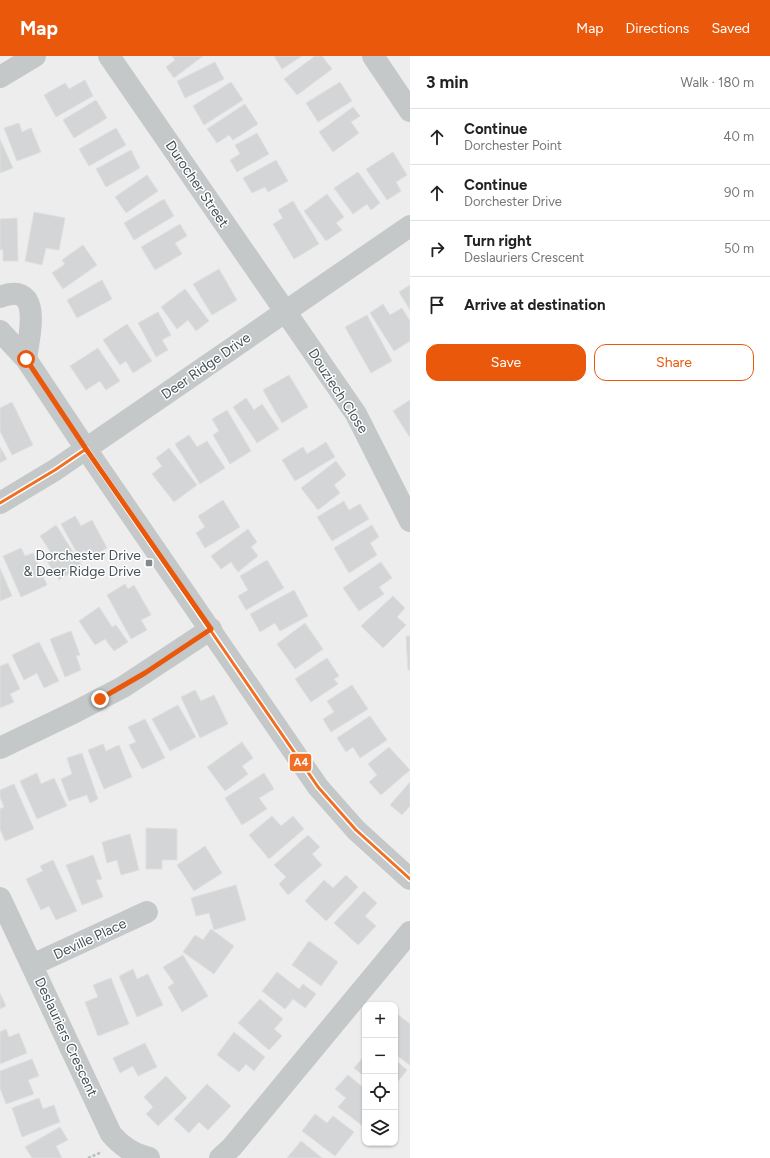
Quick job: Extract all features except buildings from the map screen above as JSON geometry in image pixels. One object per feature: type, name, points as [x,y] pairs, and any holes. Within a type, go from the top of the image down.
[{"type":"street","points":[[0,77],[35,56]]},
{"type":"street","name":"Durocher Street","points":[[109,56],[285,312]]},
{"type":"street","points":[[373,56],[410,111]]},
{"type":"street","name":"Deer Ridge Drive","points":[[0,503],[86,449],[410,226]]},
{"type":"street","points":[[0,296],[17,294],[22,295],[29,303],[31,315],[26,359]]},
{"type":"street","name":"Douziech Close","points":[[285,312],[356,414],[404,491],[410,521]]},
{"type":"street","points":[[0,331],[26,359],[86,449],[328,800],[356,830],[410,879]]},
{"type":"street","points":[[0,748],[75,712],[123,686],[211,629]]},
{"type":"street","name":"Deslauriers Crescent","points":[[0,898],[111,1134],[123,1147],[138,1155],[149,1158]]},
{"type":"street","name":"Deville Place","points":[[32,965],[147,912]]},
{"type":"street","points":[[224,1157],[410,932]]},
{"type":"transit line","name":"A4","points":[[0,503],[55,470],[86,449],[318,787],[356,830],[410,879]]},
{"type":"place","name":"Dorchester Drive & Deer Ridge Drive","points":[[149,563]]},
{"type":"route","points":[[26,359],[86,449],[211,629],[145,673],[100,699]]}]
